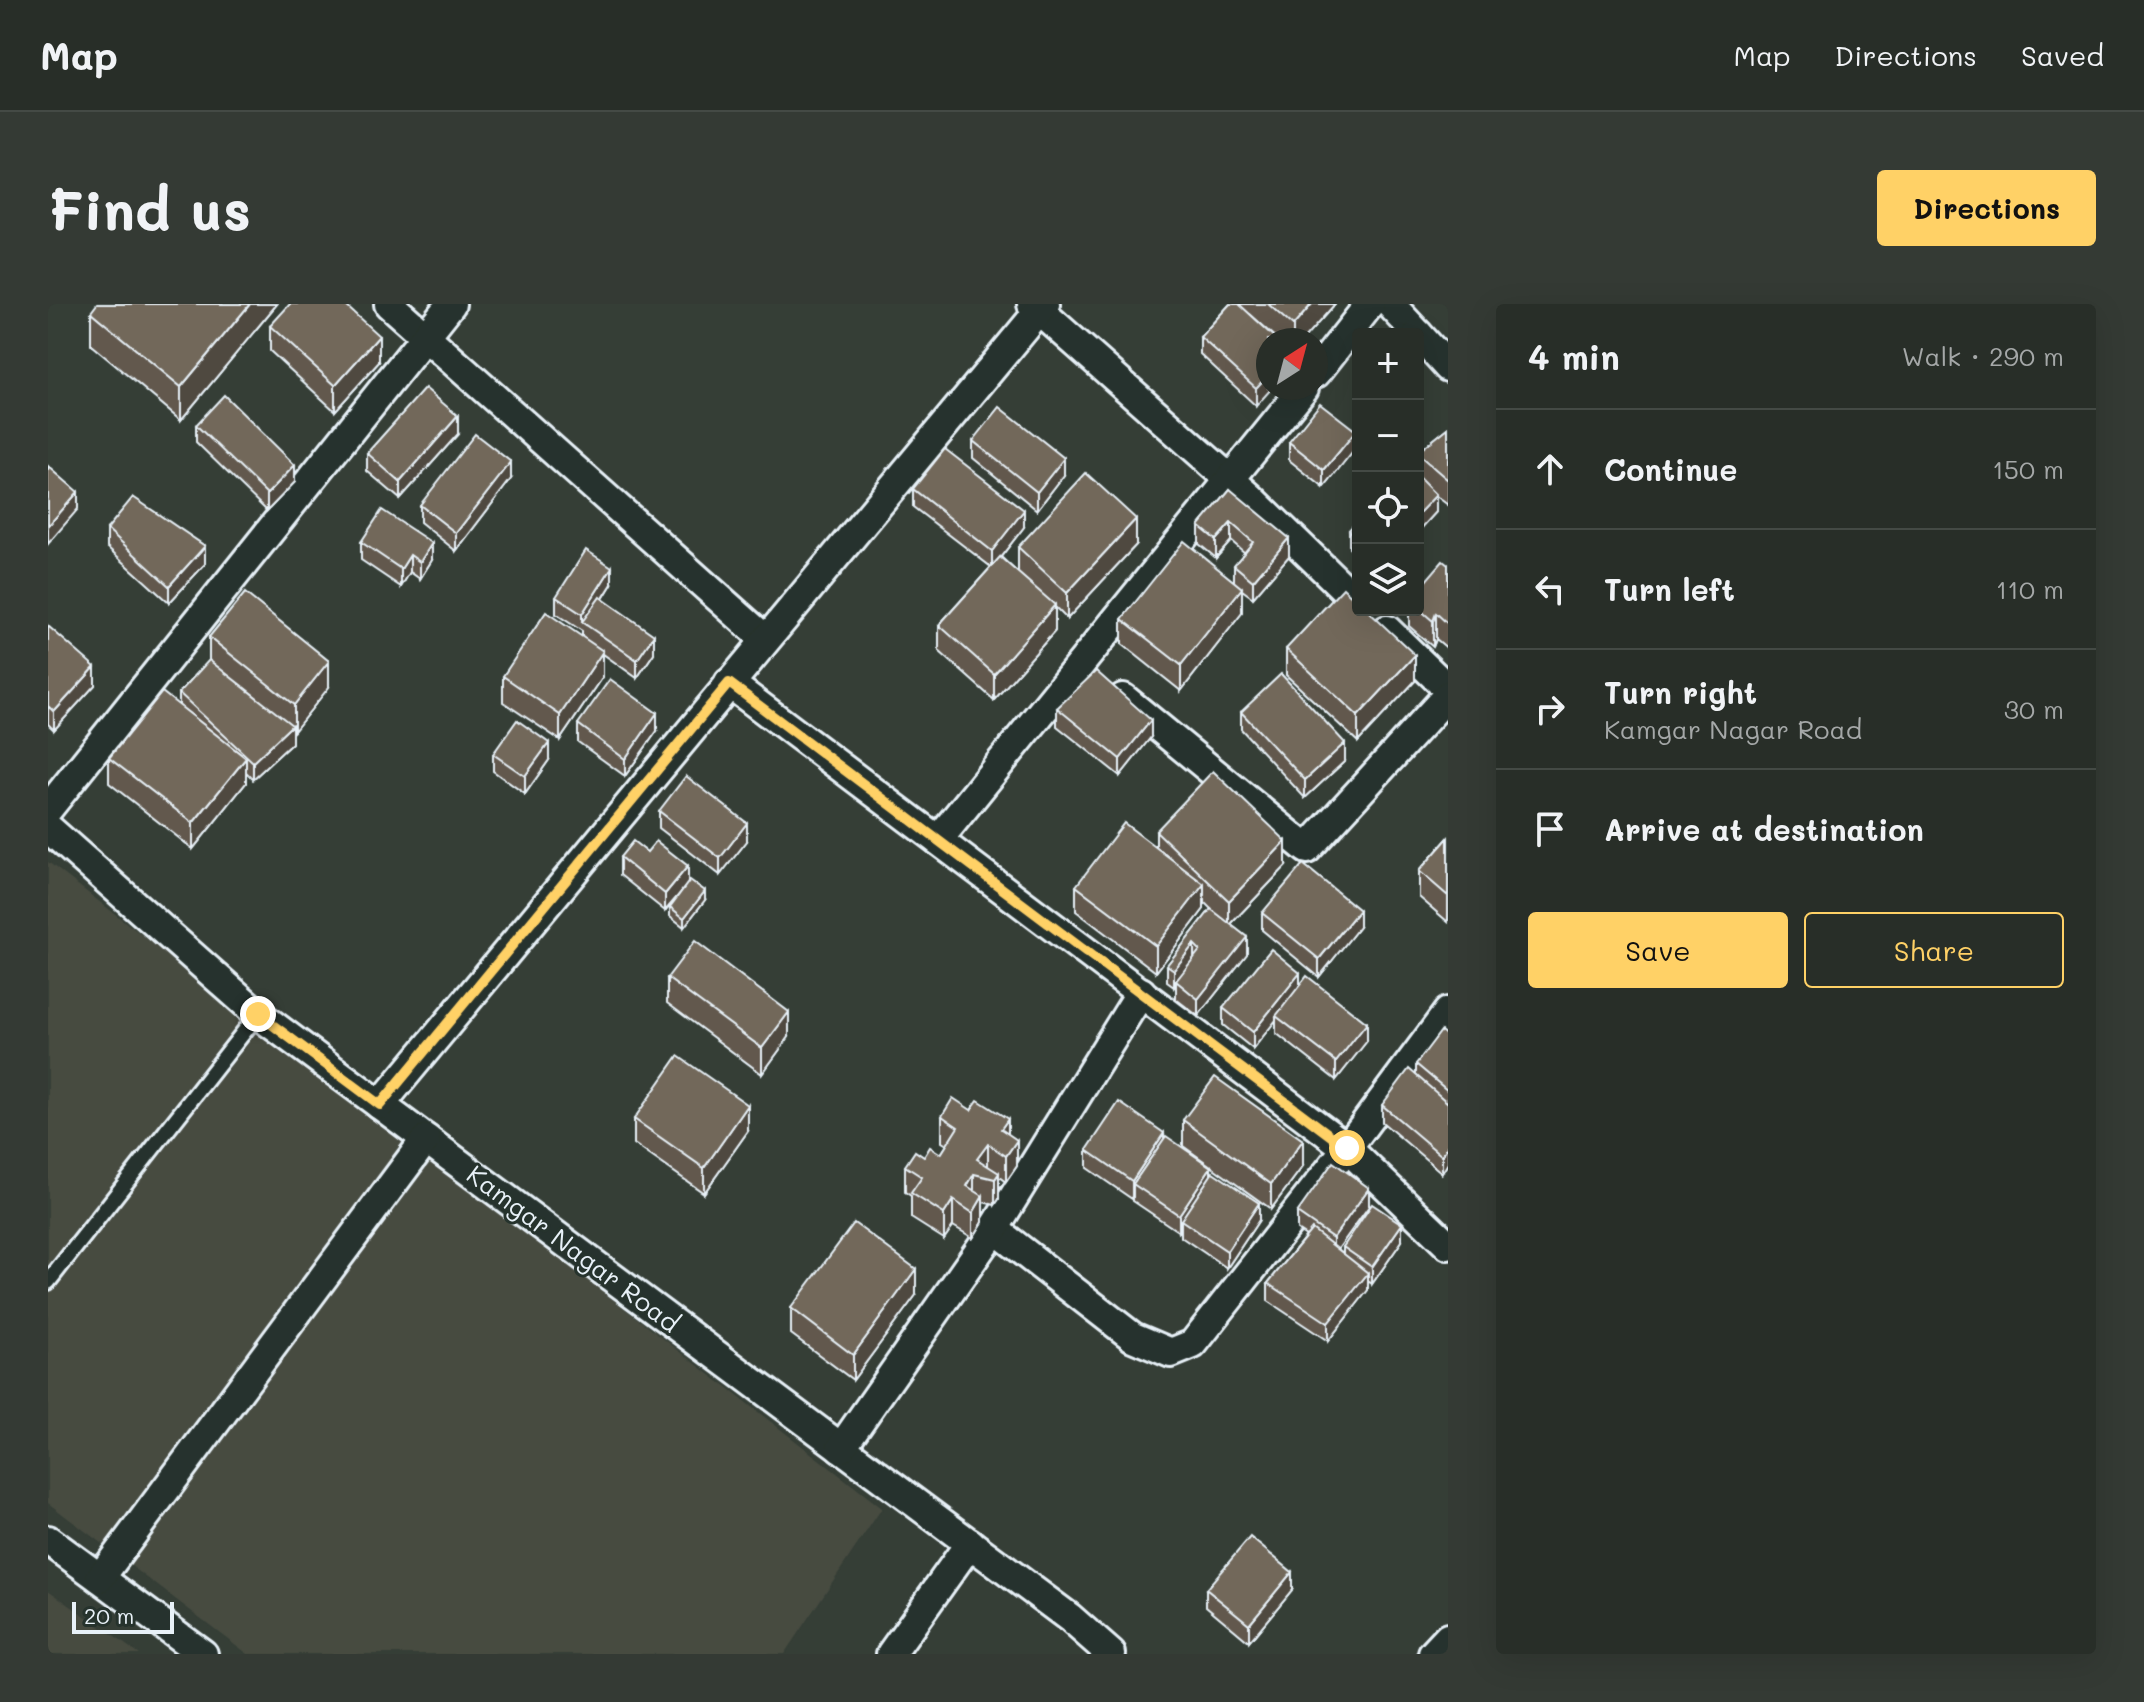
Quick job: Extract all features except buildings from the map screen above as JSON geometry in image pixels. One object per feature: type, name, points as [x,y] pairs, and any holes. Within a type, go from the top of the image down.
[{"type":"street","points":[[389,304],[765,639]]},
{"type":"street","points":[[48,809],[451,304]]},
{"type":"street","points":[[1328,358],[1370,304]]},
{"type":"street","points":[[1390,304],[1412,328]]},
{"type":"street","points":[[380,1105],[1039,306],[1352,596]]},
{"type":"street","points":[[1424,341],[1448,367]]},
{"type":"street","points":[[938,840],[1295,400]]},
{"type":"street","points":[[1373,616],[1448,689]]},
{"type":"street","points":[[1083,664],[1205,768],[1307,849],[1448,695]]},
{"type":"street","points":[[729,683],[1347,1148],[1448,1245]]},
{"type":"street","name":"Kamgar Nagar Road","points":[[48,828],[258,1014],[1070,1618],[1111,1654]]},
{"type":"street","points":[[841,1448],[994,1229],[1141,992]]},
{"type":"street","points":[[994,1229],[1133,1337],[1171,1353],[1193,1344],[1347,1148],[1448,1012]]},
{"type":"street","points":[[100,1578],[426,1139]]},
{"type":"street","points":[[48,1540],[203,1654]]},
{"type":"street","points":[[891,1654],[970,1543]]},
{"type":"street","points":[[1433,1654],[1448,1638]]},
{"type":"lane","points":[[48,1282],[258,1014]]},
{"type":"shaded area","points":[[48,862],[882,1508],[784,1654],[248,1654],[48,1503]]},
{"type":"shaded area","points":[[48,1590],[139,1654],[48,1654]]},
{"type":"route","points":[[258,1014],[380,1105],[729,683],[1347,1148]]}]
